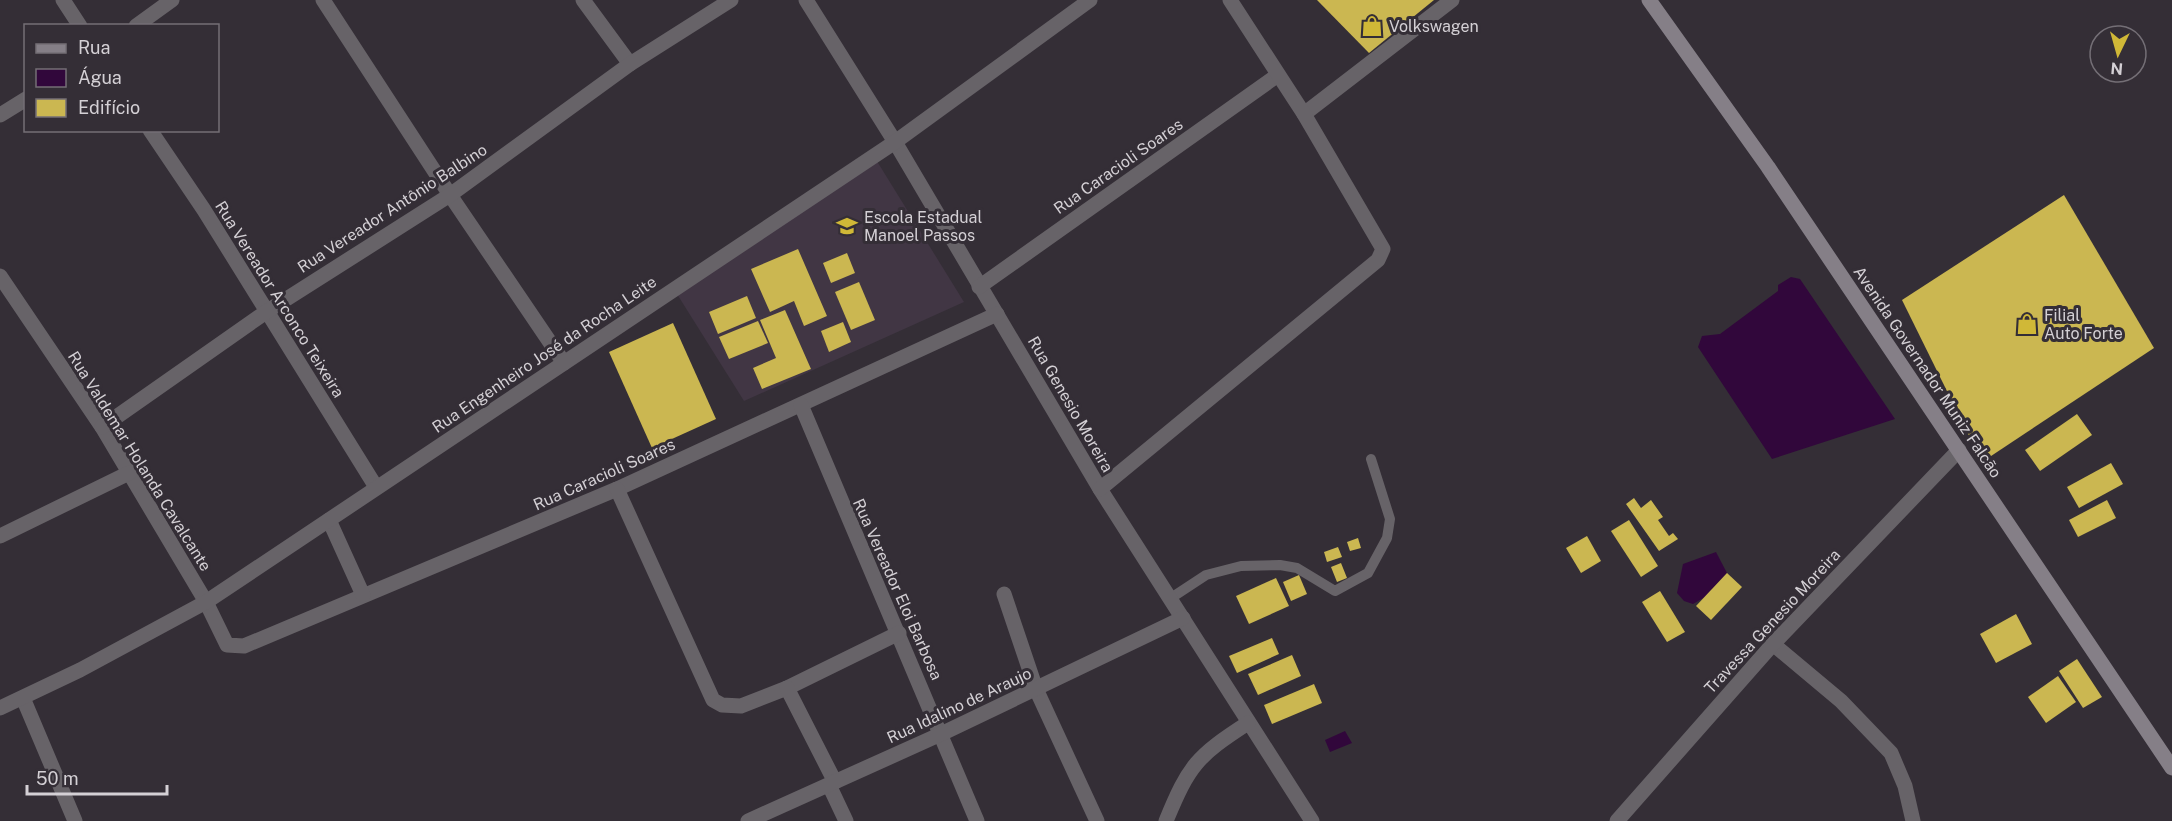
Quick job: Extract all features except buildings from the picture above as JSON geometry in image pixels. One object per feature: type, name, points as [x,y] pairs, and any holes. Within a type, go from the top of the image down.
[{"type":"main road","name":"Avenida Governador Muniz Falcão","points":[[1648,0],[1768,167],[2172,768]]},
{"type":"street","points":[[63,0],[79,24]]},
{"type":"street","points":[[139,24],[172,0]]},
{"type":"street","points":[[323,0],[450,195],[564,363]]},
{"type":"street","points":[[583,0],[630,64]]},
{"type":"street","name":"Rua Vereador Antônio Balbino","points":[[102,427],[266,312],[450,195],[630,64],[731,0]]},
{"type":"street","name":"Rua Genesio Moreira","points":[[806,0],[895,142],[1100,489],[1312,821]]},
{"type":"street","name":"Rua Engenheiro José da Rocha Leite","points":[[0,708],[206,602],[895,142],[1090,0]]},
{"type":"street","points":[[1100,489],[1378,260],[1383,249],[1304,114],[1230,0]]},
{"type":"street","points":[[1304,114],[1452,0]]},
{"type":"street","name":"Rua Caracioli Soares","points":[[979,287],[1278,75]]},
{"type":"street","points":[[0,116],[24,100]]},
{"type":"street","name":"Rua Vereador Arconco Teixeira","points":[[151,132],[204,210],[376,487]]},
{"type":"street","name":"Rua Valdemar Holanda Cavalcante","points":[[0,276],[102,427],[206,602],[222,640]]},
{"type":"street","name":"Rua Caracioli Soares","points":[[222,640],[226,645],[244,646],[618,489],[997,314]]},
{"type":"street","name":"Rua Vereador Eloi Barbosa","points":[[801,405],[977,821]]},
{"type":"street","name":"Travessa Genesio Moreira","points":[[1617,821],[1773,644],[1959,450]]},
{"type":"street","points":[[0,536],[129,473]]},
{"type":"street","points":[[618,489],[713,700],[722,705],[741,705],[787,688],[899,633]]},
{"type":"street","points":[[329,520],[363,596]]},
{"type":"street","points":[[1004,594],[1036,688],[1097,821]]},
{"type":"street","name":"Rua Idalino de Araujo","points":[[747,821],[941,734],[1183,618]]},
{"type":"street","points":[[1773,644],[1841,701],[1891,753],[1905,786],[1913,821]]},
{"type":"street","points":[[787,688],[832,783],[846,821]]},
{"type":"street","points":[[23,698],[75,821]]},
{"type":"street","points":[[1166,821],[1191,768],[1209,748],[1248,723]]},
{"type":"lane","points":[[1170,598],[1206,575],[1241,566],[1280,565],[1297,568],[1335,591],[1368,573],[1387,538],[1390,519],[1371,459]]},
{"type":"shaded area","name":"Escola Estadual Manoel Passos","points":[[875,158],[964,302],[744,401],[677,294]]},
{"type":"water","points":[[1791,277],[1800,279],[1895,419],[1772,459],[1698,347],[1702,336],[1720,334],[1778,291],[1778,285]]},
{"type":"water","points":[[1716,552],[1727,573],[1705,597],[1693,604],[1684,601],[1677,593],[1683,564]]},
{"type":"water","points":[[1345,731],[1352,743],[1330,752],[1325,740]]},
{"type":"place","name":"Volkswagen","points":[[1372,26]]},
{"type":"place","name":"Escola Estadual Manoel Passos","points":[[847,226]]},
{"type":"place","name":"Filial Auto Forte","points":[[2027,324]]}]
